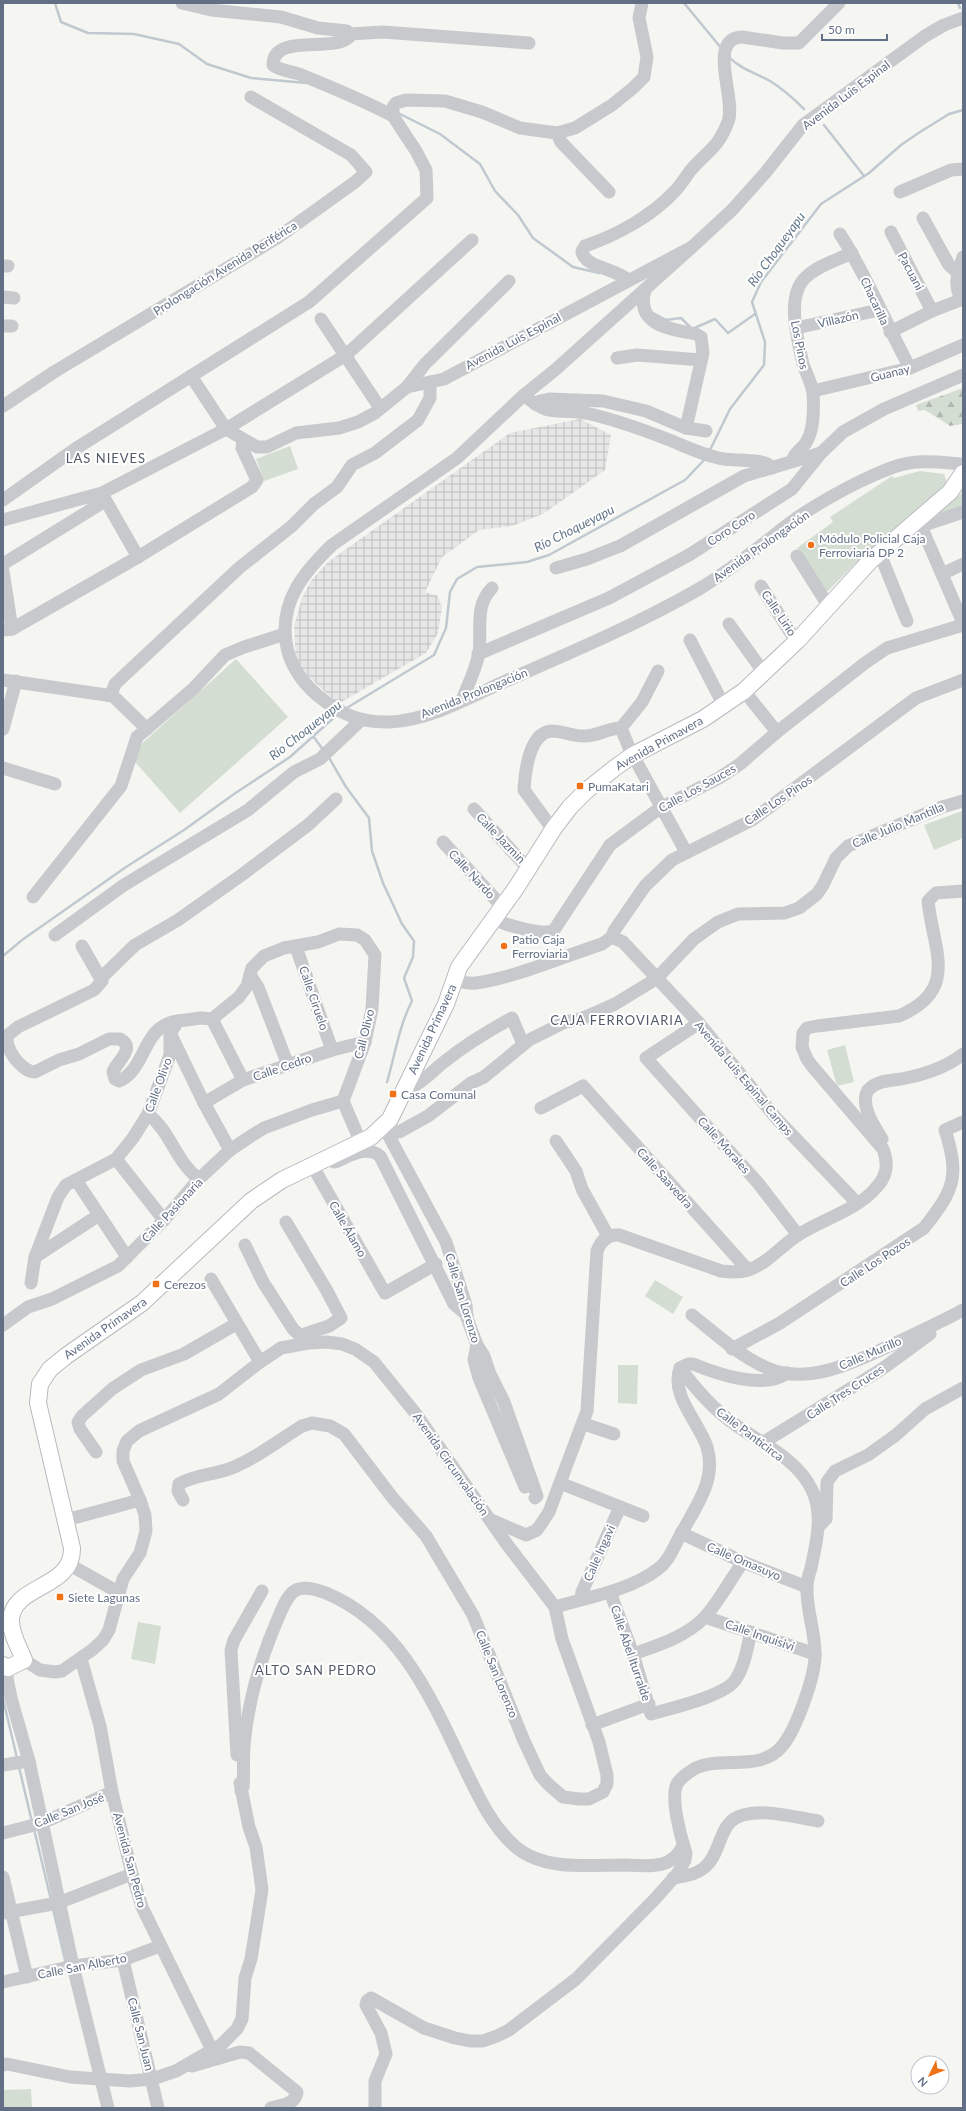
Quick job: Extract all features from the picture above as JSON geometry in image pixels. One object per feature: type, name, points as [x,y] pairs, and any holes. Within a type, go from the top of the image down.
[{"type":"main road","name":"Avenida Primavera","points":[[70,1565],[72,1548],[38,1403],[40,1384],[44,1376],[66,1356],[142,1303],[251,1202],[282,1180],[361,1143],[384,1127],[390,1120],[403,1090],[446,1004],[460,967],[494,919],[554,828],[587,790],[604,775],[633,756],[703,719],[724,706],[744,690],[798,640],[878,554],[918,523],[956,489],[963,473]]},
{"type":"main road","points":[[5,1666],[24,1660],[12,1628],[13,1609],[19,1602],[65,1572],[70,1565]]},
{"type":"street","points":[[182,3],[211,10],[281,17],[318,28],[347,31],[350,34],[383,32],[529,43]]},
{"type":"street","points":[[393,116],[393,107],[401,100],[445,101],[482,112],[520,128],[556,133],[575,128],[595,117],[633,88],[644,77],[647,64],[643,32],[639,18],[642,3]]},
{"type":"street","points":[[628,280],[616,272],[589,263],[584,259],[582,251],[585,246],[628,227],[667,199],[681,185],[690,171],[718,144],[731,114],[724,56],[727,44],[736,37],[784,43],[799,43],[839,3]]},
{"type":"street","name":"Avenida Luis Espinal","points":[[226,429],[257,447],[267,447],[296,433],[339,428],[358,422],[380,408],[407,387],[444,379],[692,247],[732,210],[766,172],[803,125],[925,36],[944,25],[963,18]]},
{"type":"street","points":[[3,500],[75,449],[310,302],[427,198],[428,182],[422,160],[393,116],[345,93],[289,70],[278,69],[273,65],[276,55],[285,48],[330,44],[348,39],[350,34]]},
{"type":"street","name":"Prolongación Avenida Periférica","points":[[3,406],[54,372],[277,238],[356,182],[366,172],[351,155],[251,96]]},
{"type":"street","points":[[556,133],[562,142],[609,192]]},
{"type":"street","points":[[900,192],[952,170],[963,169]]},
{"type":"street","points":[[923,218],[949,265],[958,273]]},
{"type":"street","name":"Pacuani","points":[[891,232],[932,310]]},
{"type":"street","name":"Chacarilla","points":[[840,234],[852,253],[890,332],[910,368]]},
{"type":"street","points":[[3,564],[104,497],[226,429],[346,355],[472,240]]},
{"type":"street","name":"Avenida Prolongación","points":[[692,247],[555,370],[524,395],[456,458],[332,545],[315,561],[298,582],[286,612],[285,634],[287,652],[295,670],[310,689],[332,707],[356,719],[403,721],[425,715],[593,643],[699,589],[759,549],[791,522],[861,481],[889,468],[917,462],[963,464]]},
{"type":"street","name":"Los Pinos","points":[[792,460],[796,453],[805,445],[810,436],[813,391],[807,378],[796,328],[794,310],[799,286],[806,277],[817,268],[852,253]]},
{"type":"street","points":[[890,332],[932,310],[963,300],[956,286],[963,257]]},
{"type":"street","points":[[407,387],[425,364],[509,281]]},
{"type":"street","points":[[645,290],[643,298],[644,309],[658,326],[696,334],[701,337],[703,344],[701,360],[686,428]]},
{"type":"street","name":"Villazón","points":[[796,328],[879,310]]},
{"type":"street","points":[[321,319],[380,408]]},
{"type":"street","name":"Guanay","points":[[813,391],[910,368],[963,345]]},
{"type":"street","points":[[617,358],[637,355],[701,360]]},
{"type":"street","name":"Coro Coro","points":[[478,654],[609,598],[689,555],[792,489],[821,453],[843,432],[884,409],[963,374]]},
{"type":"street","points":[[191,376],[226,429]]},
{"type":"street","points":[[113,696],[112,692],[115,684],[239,568],[292,526],[314,504],[337,487],[352,465],[374,453],[418,420],[430,398],[430,382]]},
{"type":"street","points":[[524,395],[535,404],[549,411],[585,413],[631,425],[707,456],[743,462],[765,462],[770,464],[772,468]]},
{"type":"street","points":[[535,404],[540,401],[549,400],[603,401],[646,412],[686,428],[706,430]]},
{"type":"street","points":[[3,571],[8,630],[138,557],[256,484],[256,476],[242,448],[243,440]]},
{"type":"street","points":[[556,568],[587,559],[620,546],[734,480],[756,471],[772,468],[792,460],[821,453]]},
{"type":"street","points":[[4,518],[104,497]]},
{"type":"street","points":[[104,497],[138,557]]},
{"type":"street","points":[[963,512],[918,523],[963,624]]},
{"type":"street","points":[[878,554],[882,559],[907,621]]},
{"type":"street","points":[[797,556],[824,599],[830,604]]},
{"type":"street","points":[[942,574],[963,564]]},
{"type":"street","name":"Calle Lirio","points":[[761,586],[792,635],[798,640]]},
{"type":"street","points":[[462,700],[478,654],[479,617],[484,596],[492,588]]},
{"type":"street","points":[[729,624],[764,673]]},
{"type":"street","name":"Calle Los Sauces","points":[[494,919],[502,923],[546,933],[554,930],[610,845],[660,808],[719,778],[740,764],[777,732],[865,662],[887,648],[963,624]]},
{"type":"street","points":[[33,897],[121,786],[137,737],[193,689],[225,656],[244,647],[285,634]]},
{"type":"street","points":[[690,640],[724,706]]},
{"type":"street","points":[[621,728],[642,702],[658,671]]},
{"type":"street","name":"Calle Los Pinos","points":[[612,937],[614,931],[645,886],[672,860],[752,820],[916,698],[963,680]]},
{"type":"street","points":[[3,729],[9,681],[113,696],[147,729]]},
{"type":"street","points":[[744,690],[777,732]]},
{"type":"street","points":[[55,935],[124,885],[248,810],[294,772],[320,759],[356,719]]},
{"type":"street","points":[[554,828],[539,811],[524,790],[531,750],[536,740],[552,731],[578,737],[588,736],[614,728],[621,728]]},
{"type":"street","points":[[621,728],[633,756],[660,808],[686,852]]},
{"type":"street","points":[[3,768],[55,784]]},
{"type":"street","points":[[296,947],[284,948],[264,956],[252,968],[247,986],[239,997],[212,1019],[201,1018],[178,1021],[166,1024],[157,1029],[138,1062],[128,1074],[119,1081],[116,1080],[112,1072],[115,1066],[125,1055],[127,1049],[126,1045],[120,1039],[109,1039],[79,1054],[58,1060],[36,1072],[25,1069],[12,1053],[6,1042],[8,1035],[18,1027],[94,990],[102,981],[102,977],[135,945],[178,920],[243,874],[308,825],[336,799]]},
{"type":"street","name":"Calle Julio Mantilla","points":[[384,1127],[399,1132],[428,1116],[471,1083],[484,1077],[523,1044],[565,1022],[581,1019],[615,1004],[656,979],[694,939],[727,917],[751,913],[785,913],[793,911],[808,902],[824,885],[836,858],[852,844],[942,807],[963,801]]},
{"type":"street","name":"Calle Jazmin","points":[[474,809],[522,862],[529,866]]},
{"type":"street","name":"Calle Nardo","points":[[442,842],[498,902],[503,905]]},
{"type":"street","points":[[883,1149],[812,1066],[802,1047],[802,1037],[807,1028],[816,1026],[899,1016],[909,1011],[926,998],[935,985],[939,969],[937,947],[930,918],[928,901],[936,893],[963,890]]},
{"type":"street","name":"Call Olivo","points":[[296,947],[318,942],[339,934],[357,935],[371,948],[375,955],[372,1009],[365,1042],[343,1101]]},
{"type":"street","points":[[455,980],[465,983],[475,983],[523,971],[602,944],[612,937]]},
{"type":"street","name":"Avenida Luis Espinal Camps","points":[[612,937],[623,942],[699,1024],[776,1118],[857,1203]]},
{"type":"street","points":[[82,946],[102,977]]},
{"type":"street","name":"Calle Ciruelo","points":[[296,947],[332,1050]]},
{"type":"street","points":[[250,975],[258,987],[288,1065]]},
{"type":"street","points":[[403,1090],[415,1087],[443,1062],[473,1041],[512,1018],[523,1044]]},
{"type":"street","points":[[212,1019],[243,1080]]},
{"type":"street","points":[[178,1021],[170,1034],[204,1104],[230,1150]]},
{"type":"street","name":"Calle Morales","points":[[699,1024],[646,1058],[758,1183],[798,1235]]},
{"type":"street","name":"Calle Olivo","points":[[31,1283],[35,1257],[58,1197],[66,1185],[116,1158],[133,1138],[148,1114],[170,1055],[170,1034]]},
{"type":"street","name":"Calle Cedro","points":[[204,1104],[243,1080],[332,1050],[365,1042]]},
{"type":"street","points":[[556,1141],[576,1171],[582,1189],[608,1236],[619,1235],[721,1271],[734,1273],[748,1270],[760,1264],[798,1235],[857,1203],[875,1190],[886,1172],[887,1162],[883,1149],[883,1140],[870,1118],[866,1092],[868,1090],[878,1083],[907,1078],[944,1065],[963,1054]]},
{"type":"street","name":"Calle Saavedra","points":[[541,1108],[583,1086],[748,1270]]},
{"type":"street","points":[[343,1101],[361,1143]]},
{"type":"street","name":"Calle Pasionaria","points":[[3,1325],[28,1307],[52,1299],[74,1289],[118,1266],[164,1220],[199,1179],[230,1150],[264,1128],[312,1110],[343,1101]]},
{"type":"street","points":[[148,1114],[158,1122],[183,1165],[199,1179]]},
{"type":"street","name":"Calle Los Pozos","points":[[732,1349],[813,1302],[924,1228],[936,1214],[951,1185],[954,1172],[953,1156],[945,1130],[963,1122]]},
{"type":"street","name":"Calle San Lorenzo","points":[[384,1127],[446,1242],[477,1345],[484,1356],[490,1374],[504,1402],[537,1496],[535,1498],[541,1501],[555,1496]]},
{"type":"street","points":[[318,1162],[335,1162],[366,1150],[374,1152],[380,1156],[436,1264],[454,1304],[467,1315]]},
{"type":"street","points":[[116,1158],[164,1220]]},
{"type":"street","name":"Calle Álamo","points":[[318,1162],[385,1293],[436,1264]]},
{"type":"street","points":[[76,1180],[127,1258]]},
{"type":"street","points":[[35,1257],[100,1215]]},
{"type":"street","points":[[286,1222],[341,1318],[329,1326],[305,1334],[305,1340]]},
{"type":"street","name":"Avenida Circunvalación","points":[[24,1660],[32,1667],[40,1670],[55,1672],[66,1669],[81,1659],[103,1640],[106,1635],[123,1579],[145,1541],[144,1515],[140,1500],[123,1461],[123,1451],[127,1441],[139,1431],[219,1394],[260,1362],[281,1348],[305,1340],[342,1344],[355,1349],[374,1362],[416,1414],[490,1520],[519,1534],[526,1535],[537,1530],[549,1512],[584,1424],[590,1398],[597,1251],[602,1242],[608,1236]]},
{"type":"street","points":[[245,1245],[263,1282],[293,1329],[305,1340]]},
{"type":"street","points":[[211,1279],[236,1324],[260,1362]]},
{"type":"street","name":"Calle Tres Cruces","points":[[764,1442],[882,1369],[935,1330],[943,1321],[963,1310]]},
{"type":"street","name":"Calle Murillo","points":[[692,1315],[732,1349],[767,1368],[787,1373],[803,1374],[829,1370],[852,1363],[943,1321]]},
{"type":"street","points":[[96,1452],[80,1429],[78,1422],[92,1407],[112,1389],[141,1370],[184,1354],[236,1324]]},
{"type":"street","points":[[555,1607],[610,1592],[657,1569],[667,1560],[701,1500],[710,1462],[700,1431],[692,1420],[681,1394],[677,1376],[680,1368],[688,1364],[693,1364],[720,1374],[766,1380],[780,1378],[787,1373]]},
{"type":"street","name":"Calle Panticirca","points":[[375,2108],[375,2081],[386,2054],[381,2033],[366,2005],[367,2001],[371,1998],[424,2028],[455,2038],[470,2041],[483,2041],[509,2030],[576,1979],[673,1878],[685,1860],[686,1853],[683,1845],[674,1796],[676,1785],[682,1778],[696,1767],[721,1763],[752,1762],[768,1757],[778,1749],[791,1731],[807,1697],[815,1654],[807,1587],[818,1526],[817,1508],[812,1490],[801,1474],[764,1442],[734,1424],[717,1410],[680,1368]]},
{"type":"street","points":[[818,1526],[826,1519],[828,1482],[835,1471],[878,1448],[925,1409],[963,1388]]},
{"type":"street","name":"Calle San Lorenzo","points":[[183,1500],[178,1491],[178,1484],[188,1479],[228,1470],[302,1426],[312,1423],[330,1426],[344,1434],[392,1497],[426,1536],[440,1558],[482,1632],[534,1763],[548,1784],[563,1797],[589,1800],[603,1792],[607,1784],[607,1775],[599,1742],[562,1639],[555,1607],[490,1520]]},
{"type":"street","points":[[584,1424],[614,1434]]},
{"type":"street","points":[[560,1483],[643,1516]]},
{"type":"street","points":[[66,1520],[140,1500]]},
{"type":"street","name":"Calle Ingavi","points":[[581,1600],[582,1592],[620,1508]]},
{"type":"street","name":"Calle Omasuyo","points":[[681,1533],[743,1562],[807,1587]]},
{"type":"street","points":[[634,1654],[679,1636],[705,1617],[743,1562]]},
{"type":"street","points":[[70,1565],[118,1592]]},
{"type":"street","points":[[241,1791],[243,1786],[244,1746],[260,1663],[288,1596],[299,1588],[307,1588],[344,1601],[358,1609],[379,1626],[396,1646],[435,1706],[482,1805],[508,1841],[525,1855],[537,1860],[576,1865],[661,1865],[674,1859],[680,1852],[683,1845]]},
{"type":"street","points":[[3,2065],[7,2064],[70,2077],[101,2080],[152,2079],[161,2077],[212,2050],[230,2038],[237,2029],[242,2019],[246,1978],[251,1959],[262,1890],[256,1847],[249,1827],[241,1791],[237,1753],[231,1650],[234,1640],[262,1591]]},
{"type":"street","name":"Calle Abel Iturralde","points":[[610,1592],[634,1654],[650,1709]]},
{"type":"street","name":"Calle Inquisivi","points":[[705,1617],[815,1654]]},
{"type":"street","points":[[592,1725],[725,1689],[735,1681],[740,1671],[751,1632]]},
{"type":"street","name":"Avenida San Pedro","points":[[81,1659],[100,1726],[112,1792],[132,1874],[142,1907],[212,2050]]},
{"type":"street","points":[[5,1666],[7,1700],[29,1761],[72,1966],[108,2108]]},
{"type":"street","points":[[3,1765],[29,1761]]},
{"type":"street","name":"Calle San José","points":[[3,1833],[42,1823],[112,1792]]},
{"type":"street","points":[[673,1878],[691,1875],[705,1867],[717,1852],[725,1829],[731,1821],[742,1815],[774,1814],[818,1821]]},
{"type":"street","points":[[7,1912],[58,1903],[132,1874]]},
{"type":"street","points":[[3,1877],[7,1912],[27,1978]]},
{"type":"street","name":"Calle San Alberto","points":[[3,1982],[27,1978],[72,1966],[123,1960],[160,1946]]},
{"type":"street","name":"Calle San Juan","points":[[123,1960],[158,2108]]},
{"type":"street","points":[[187,2064],[196,2066],[240,2052],[249,2053],[297,2092],[294,2100],[271,2108]]},
{"type":"shaded area","points":[[580,419],[611,435],[605,470],[543,514],[512,526],[479,530],[442,557],[425,592],[438,596],[442,608],[438,633],[426,653],[338,704],[296,665],[294,626],[302,598],[311,581],[328,562],[510,433]]},
{"type":"green space","points":[[963,388],[963,424],[950,426],[925,410],[918,411],[916,405]]},
{"type":"green space","points":[[290,446],[298,469],[264,481],[256,459]]},
{"type":"green space","points":[[920,471],[944,474],[947,483],[860,559],[828,591],[824,591],[797,548],[833,522],[830,517],[892,476],[894,478]]},
{"type":"green space","points":[[963,492],[963,508],[932,517]]},
{"type":"green space","points":[[236,659],[288,717],[180,813],[129,755]]},
{"type":"green space","points":[[962,811],[963,838],[934,850],[924,825]]},
{"type":"green space","points":[[845,1045],[854,1082],[837,1086],[827,1050]]},
{"type":"green space","points":[[655,1280],[683,1297],[673,1314],[645,1296]]},
{"type":"green space","points":[[618,1365],[638,1365],[637,1404],[618,1403]]},
{"type":"green space","points":[[138,1622],[161,1626],[155,1664],[131,1659]]},
{"type":"green space","points":[[31,2089],[32,2108],[3,2108],[3,2090]]},
{"type":"waterway","points":[[55,3],[61,22],[88,33],[134,34],[179,44],[207,64],[251,78],[306,83]]},
{"type":"waterway","points":[[684,3],[722,49]]},
{"type":"waterway","points":[[958,3],[960,8]]},
{"type":"waterway","points":[[729,57],[743,68],[775,84],[804,109]]},
{"type":"waterway","name":"Río Choqueyapu","points":[[709,452],[730,409],[764,365],[765,342],[752,302],[761,282],[821,204],[869,173],[901,145],[920,132],[949,114],[963,110]]},
{"type":"waterway","points":[[398,113],[440,134],[480,164],[495,191],[518,215],[533,238],[573,267],[599,273]]},
{"type":"waterway","points":[[824,125],[864,176]]},
{"type":"waterway","points":[[653,313],[666,320],[681,318],[692,329],[715,319],[728,333],[755,314]]},
{"type":"waterway","name":"Río Choqueyapu","points":[[345,709],[434,655],[446,628],[450,592],[457,579],[477,567],[527,562],[549,555],[685,480],[706,458]]},
{"type":"waterway","name":"Río Choqueyapu","points":[[3,956],[22,940],[126,867],[184,830],[234,794],[290,757],[338,714]]},
{"type":"waterway","points":[[313,736],[324,751]]},
{"type":"waterway","points":[[328,756],[346,787],[369,818],[372,851],[383,883],[402,924],[414,941],[413,957],[404,978],[412,1001],[400,1030],[387,1082]]},
{"type":"waterway","points":[[3,1699],[17,1758]]},
{"type":"waterway","points":[[19,1767],[32,1822]]},
{"type":"waterway","points":[[34,1829],[51,1900]]},
{"type":"waterway","points":[[53,1909],[66,1964]]},
{"type":"place","name":"Módulo Policial Caja Ferroviaria DP 2","points":[[811,545]]},
{"type":"place","name":"PumaKatari","points":[[580,786]]},
{"type":"place","name":"Patio Caja Ferroviaria","points":[[504,946]]},
{"type":"place","name":"Casa Comunal","points":[[393,1094]]},
{"type":"place","name":"Cerezos","points":[[156,1284]]},
{"type":"place","name":"Siete Lagunas","points":[[60,1597]]},
{"type":"district","name":"LAS NIEVES","points":[[106,458]]},
{"type":"district","name":"CAJA FERROVIARIA","points":[[617,1020]]},
{"type":"district","name":"ALTO SAN PEDRO","points":[[316,1670]]}]
